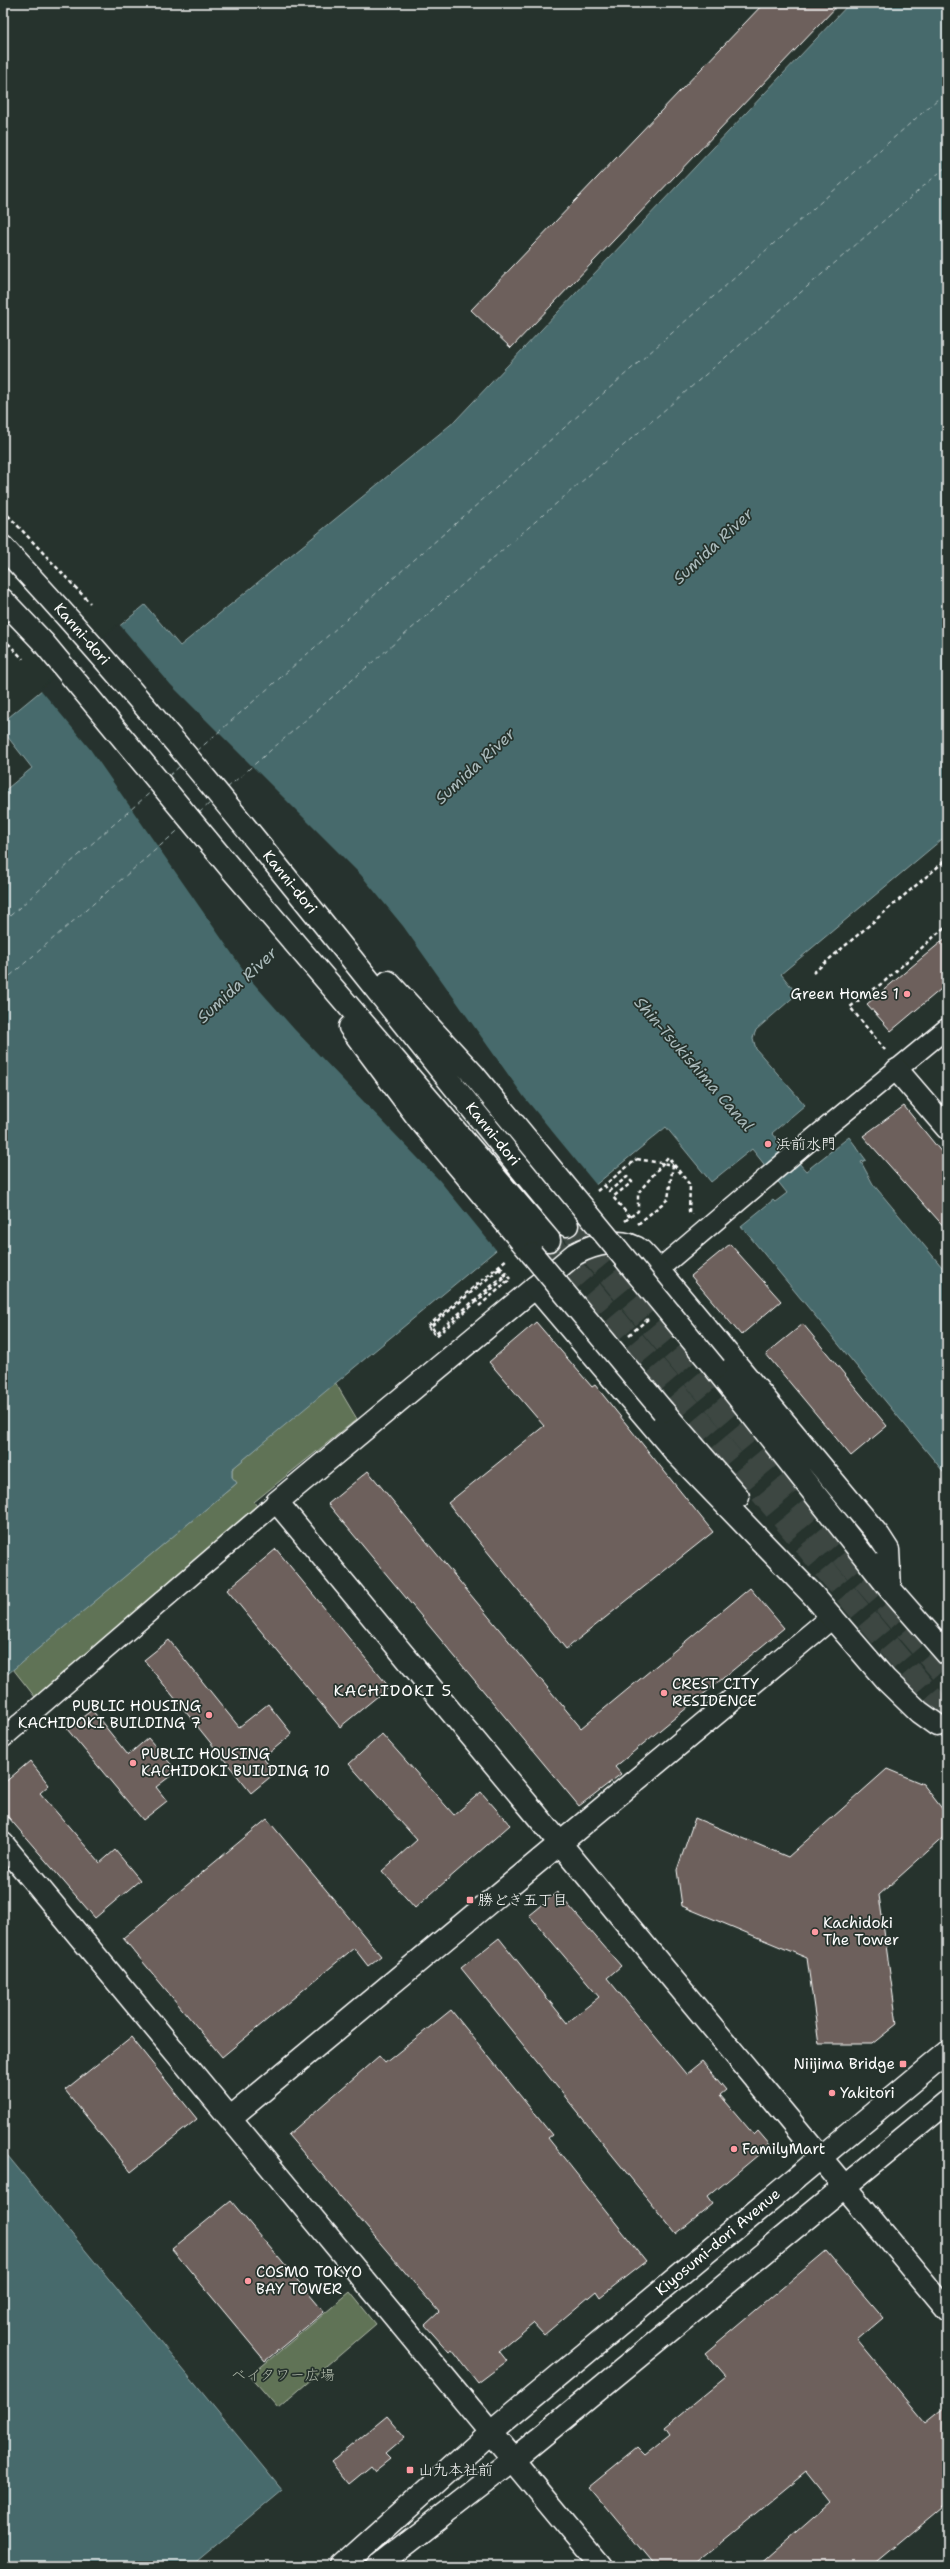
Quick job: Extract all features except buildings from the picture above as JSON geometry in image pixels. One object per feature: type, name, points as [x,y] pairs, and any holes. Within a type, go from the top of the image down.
[{"type":"main road","name":"Kanni-dori","points":[[3,547],[70,619],[262,846],[567,1225]]},
{"type":"main road","name":"Kanni-dori","points":[[3,600],[43,642],[232,870],[549,1240]]},
{"type":"main road","points":[[262,846],[473,1074],[715,1368],[890,1589],[947,1654]]},
{"type":"main road","points":[[232,870],[418,1118],[663,1411],[942,1730]]},
{"type":"main road","points":[[897,1070],[947,1128]]},
{"type":"main road","points":[[890,1589],[888,1550],[879,1536],[658,1270],[640,1250],[626,1245],[606,1243],[589,1246],[575,1254],[277,1502],[844,2188],[947,2310]]},
{"type":"main road","points":[[535,1287],[676,1453],[832,1617],[885,1679],[919,1712],[942,1730]]},
{"type":"main road","points":[[230,2118],[561,1845],[832,1617]]},
{"type":"main road","points":[[3,1844],[601,2566]]},
{"type":"main road","name":"Kiyosumi-dori Avenue","points":[[342,2566],[490,2433],[819,2157],[947,2052]]},
{"type":"main road","points":[[378,2566],[513,2460],[947,2102]]},
{"type":"street","points":[[658,1270],[799,1150],[947,1028]]},
{"type":"street","points":[[3,1738],[277,1502]]},
{"type":"path","points":[[3,510],[90,602]]},
{"type":"path","points":[[3,638],[23,659]]},
{"type":"path","points":[[813,972],[947,859]]},
{"type":"path","points":[[885,1050],[850,1007],[885,981],[947,925]]},
{"type":"path","points":[[623,1223],[638,1211],[638,1193],[668,1157],[690,1185],[689,1211],[695,1218]]},
{"type":"path","points":[[630,1217],[613,1196],[632,1182],[627,1177],[609,1191],[604,1185],[637,1159],[673,1165],[668,1199],[644,1219]]},
{"type":"path","points":[[498,1280],[436,1332],[431,1326],[499,1269],[506,1277],[436,1336],[428,1326],[511,1256]]},
{"type":"path","points":[[480,1306],[511,1279],[500,1266]]},
{"type":"path","points":[[627,1337],[650,1317]]},
{"type":"green space","points":[[335,1382],[357,1419],[254,1502],[259,1509],[35,1697],[13,1669],[237,1483],[232,1477],[232,1469]]},
{"type":"green space","name":"ベイタワー広場","points":[[350,2292],[376,2324],[278,2408],[250,2376]]},
{"type":"water","points":[[850,3],[947,3],[947,835],[781,974],[797,994],[756,1030],[753,1038],[756,1049],[805,1105],[772,1133],[806,1171],[849,1137],[866,1160],[861,1162],[873,1184],[947,1273],[947,1476],[741,1226],[773,1200],[775,1202],[787,1193],[752,1149],[711,1182],[666,1127],[571,1205],[562,1200],[548,1207],[232,1469],[232,1477],[237,1483],[3,1678],[3,792],[32,768],[3,731],[3,722],[145,605],[180,646],[455,421]]},
{"type":"water","points":[[3,2150],[282,2490],[191,2566],[3,2566]]},
{"type":"pier","points":[[119,624],[171,685],[361,875],[403,926],[524,1097],[597,1186],[572,1207],[562,1202],[549,1208],[497,1251],[440,1181],[294,1029],[249,978],[90,749],[40,689]]},
{"type":"ferry route","points":[[197,751],[947,91]]},
{"type":"ferry route","points":[[227,788],[947,166]]},
{"type":"ferry route","points":[[169,776],[181,765]]},
{"type":"ferry route","points":[[3,922],[153,790]]},
{"type":"ferry route","points":[[199,813],[211,802]]},
{"type":"ferry route","points":[[3,982],[183,826]]},
{"type":"tunnel","points":[[567,1225],[811,1519],[947,1678]]},
{"type":"tunnel","points":[[549,1240],[947,1715]]},
{"type":"place","name":"Green Homes 1","points":[[907,994]]},
{"type":"place","name":"浜前水門","points":[[768,1144]]},
{"type":"place","name":"CREST CITY RESIDENCE","points":[[664,1693]]},
{"type":"place","name":"PUBLIC HOUSING KACHIDOKI BUILDING 7","points":[[209,1715]]},
{"type":"place","name":"PUBLIC HOUSING KACHIDOKI BUILDING 10","points":[[133,1763]]},
{"type":"place","name":"勝どき五丁目","points":[[470,1900]]},
{"type":"place","name":"Kachidoki The Tower","points":[[815,1932]]},
{"type":"place","name":"Niijima Bridge","points":[[903,2064]]},
{"type":"place","name":"Yakitori","points":[[832,2093]]},
{"type":"place","name":"FamilyMart","points":[[734,2149]]},
{"type":"place","name":"COSMO TOKYO BAY TOWER","points":[[248,2281]]},
{"type":"place","name":"山九本社前","points":[[410,2470]]},
{"type":"district","name":"KACHIDOKI 5","points":[[393,1690]]},
{"type":"water label","name":"Sumida River","points":[[713,546]]},
{"type":"water label","name":"Sumida River","points":[[475,766]]},
{"type":"water label","name":"Sumida River","points":[[237,985]]},
{"type":"water label","name":"Shin-Tsukishima Canal","points":[[694,1064]]}]
